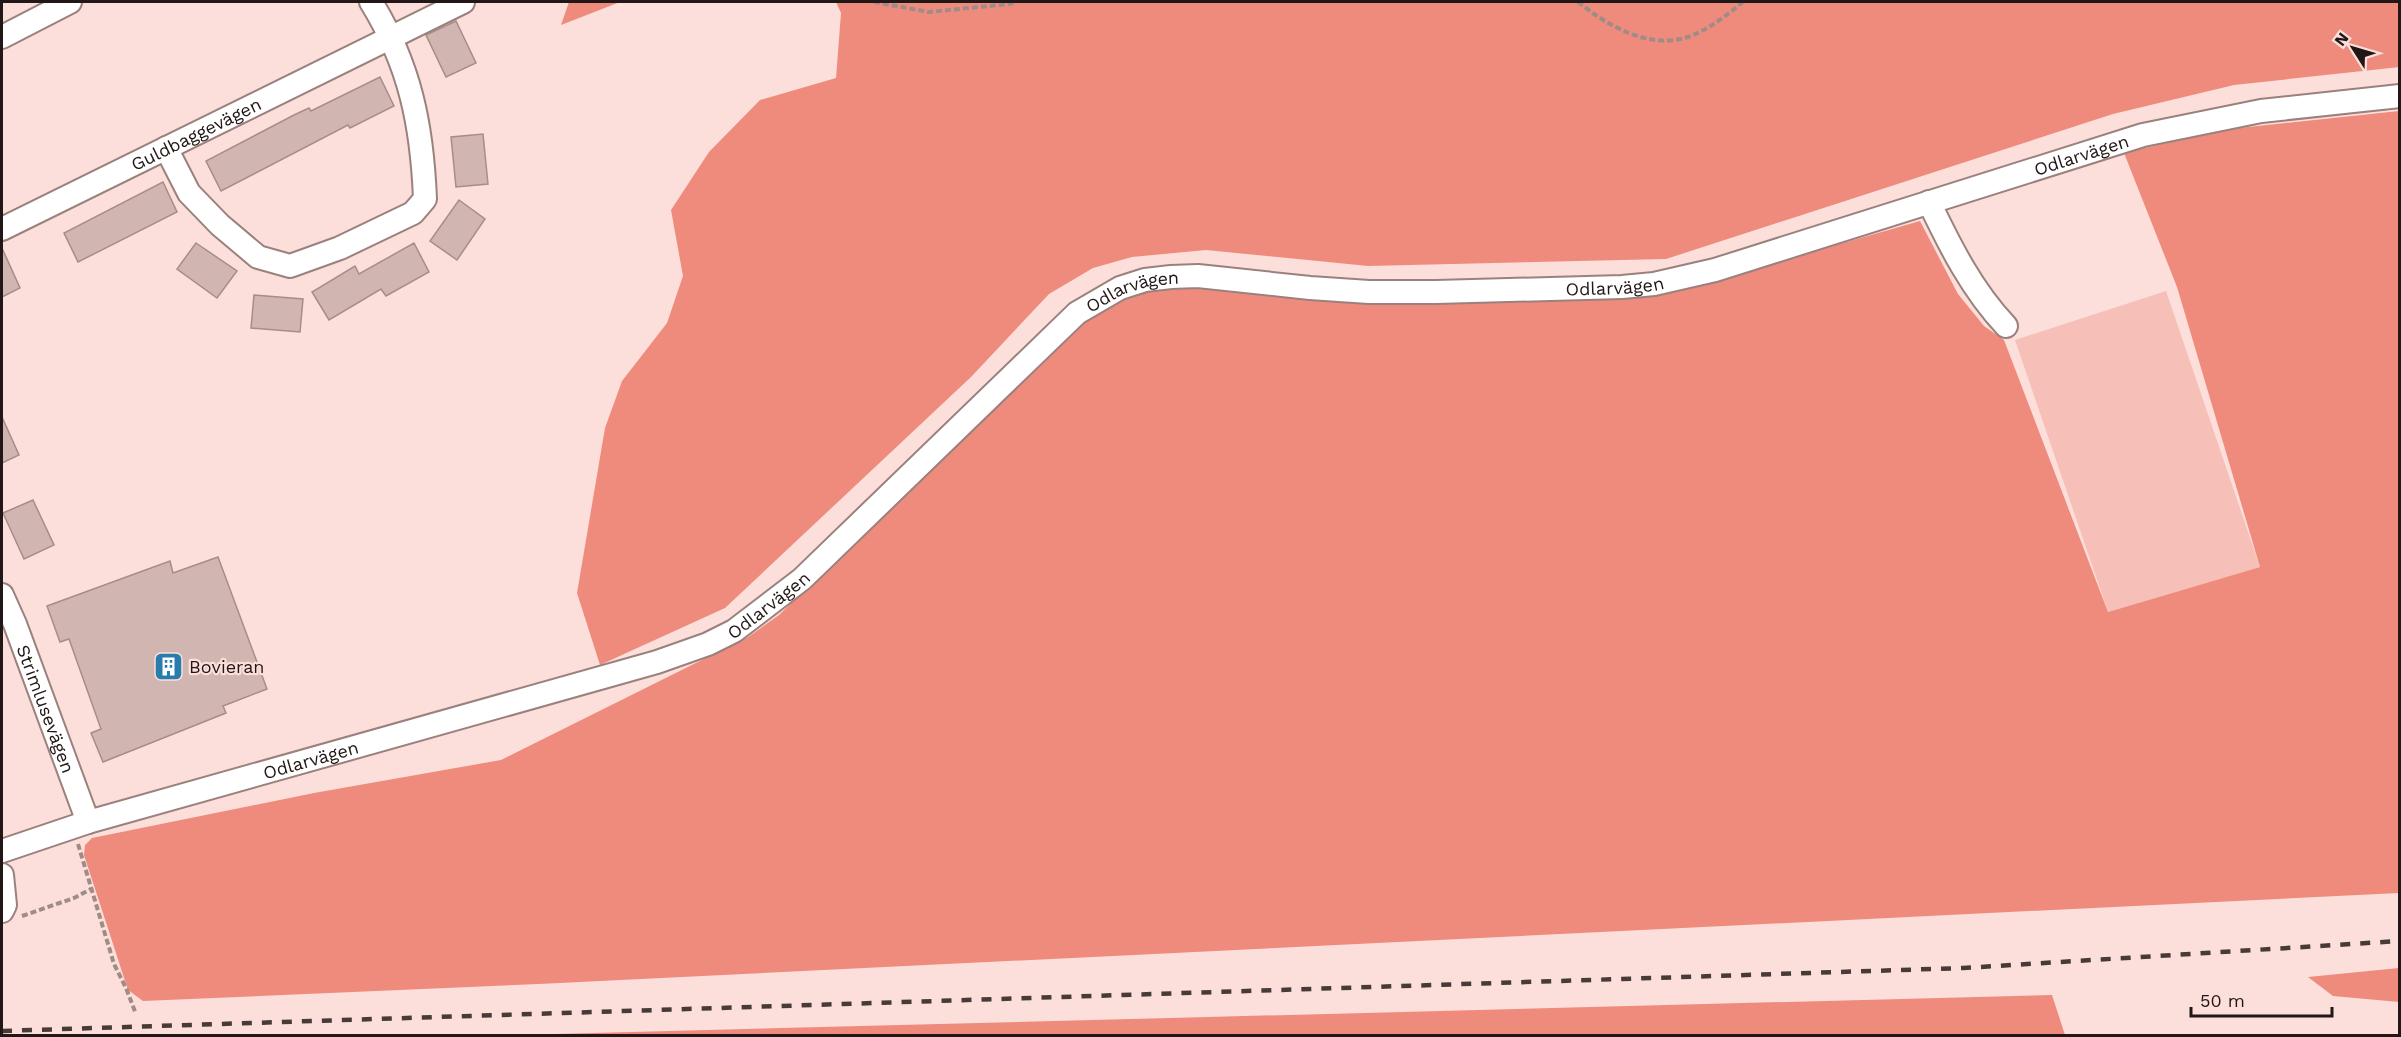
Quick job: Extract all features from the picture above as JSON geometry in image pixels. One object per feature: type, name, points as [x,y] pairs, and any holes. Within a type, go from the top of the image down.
[{"type":"street","points":[[2,37],[70,2]]},
{"type":"street","points":[[166,148],[189,193],[220,225],[258,257],[290,266],[340,248],[413,213],[425,199],[417,117],[406,70],[371,2]]},
{"type":"street","name":"Guldbaggevägen","points":[[2,229],[463,2]]},
{"type":"street","name":"Odlarvägen","points":[[2,850],[80,825],[657,662],[708,644],[734,631],[802,579],[1077,313],[1120,288],[1145,280],[1198,276],[1369,292],[1633,286],[1685,278],[1714,270],[2143,135],[2261,111],[2400,96]]},
{"type":"street","points":[[1929,202],[1954,254],[1988,307],[2006,326]]},
{"type":"street","name":"Strimlusevägen","points":[[2,596],[15,624],[80,825]]},
{"type":"street","points":[[2,875],[5,905],[9,914]]},
{"type":"path","points":[[874,2],[930,12],[1016,2]]},
{"type":"path","points":[[1578,2],[1614,28],[1664,40],[1689,37],[1722,19],[1743,2]]},
{"type":"path","points":[[80,825],[91,889],[114,964],[136,1014]]},
{"type":"path","points":[[9,914],[74,898],[91,889]]},
{"type":"shaded area","points":[[569,2],[620,2],[561,25]]},
{"type":"shaded area","points":[[836,2],[2399,2],[2400,67],[2234,85],[2113,114],[1666,259],[1368,266],[1206,250],[1132,257],[1093,268],[1049,294],[971,377],[725,608],[600,665],[577,593],[605,428],[622,381],[667,323],[683,276],[671,210],[709,152],[760,100],[836,78],[841,13]]},
{"type":"shaded area","points":[[2399,111],[2399,893],[539,984],[143,1001],[128,990],[84,855],[85,845],[92,838],[314,793],[501,760],[748,637],[779,615],[1077,321],[1115,300],[1157,289],[1204,286],[1355,303],[1633,296],[1682,289],[1920,221],[1958,294],[1984,326],[2004,340],[2108,612],[2260,567],[2177,287],[2124,153],[2220,130]]},
{"type":"shaded area","points":[[2166,291],[2260,567],[2108,612],[2015,340]]},
{"type":"shaded area","points":[[2399,968],[2399,1002],[2333,996],[2308,977]]},
{"type":"shaded area","points":[[2052,995],[2065,1035],[517,1035]]},
{"type":"building","points":[[456,21],[476,63],[446,77],[426,35]]},
{"type":"building","points":[[380,77],[394,106],[350,128],[348,125],[221,191],[206,161],[294,115],[309,108],[311,111]]},
{"type":"building","points":[[483,134],[488,184],[456,187],[451,137]]},
{"type":"building","points":[[163,182],[177,212],[78,262],[64,233]]},
{"type":"building","points":[[459,200],[485,219],[457,260],[430,241]]},
{"type":"building","points":[[196,243],[237,271],[217,298],[177,269]]},
{"type":"building","points":[[414,243],[429,272],[386,296],[381,289],[329,320],[312,292],[355,266],[359,274]]},
{"type":"building","points":[[2,248],[20,288],[2,297]]},
{"type":"building","points":[[254,295],[303,299],[300,332],[251,328]]},
{"type":"building","points":[[2,417],[19,455],[2,463]]},
{"type":"building","points":[[33,500],[54,545],[24,559],[3,513]]},
{"type":"building","name":"Bovieran","points":[[218,557],[267,689],[223,706],[226,713],[103,762],[91,733],[101,729],[69,639],[60,642],[47,606],[170,561],[173,573]]},
{"type":"railway","points":[[2,1031],[1963,968],[2400,941]]},
{"type":"place","name":"Bovieran","points":[[168,666]]}]
